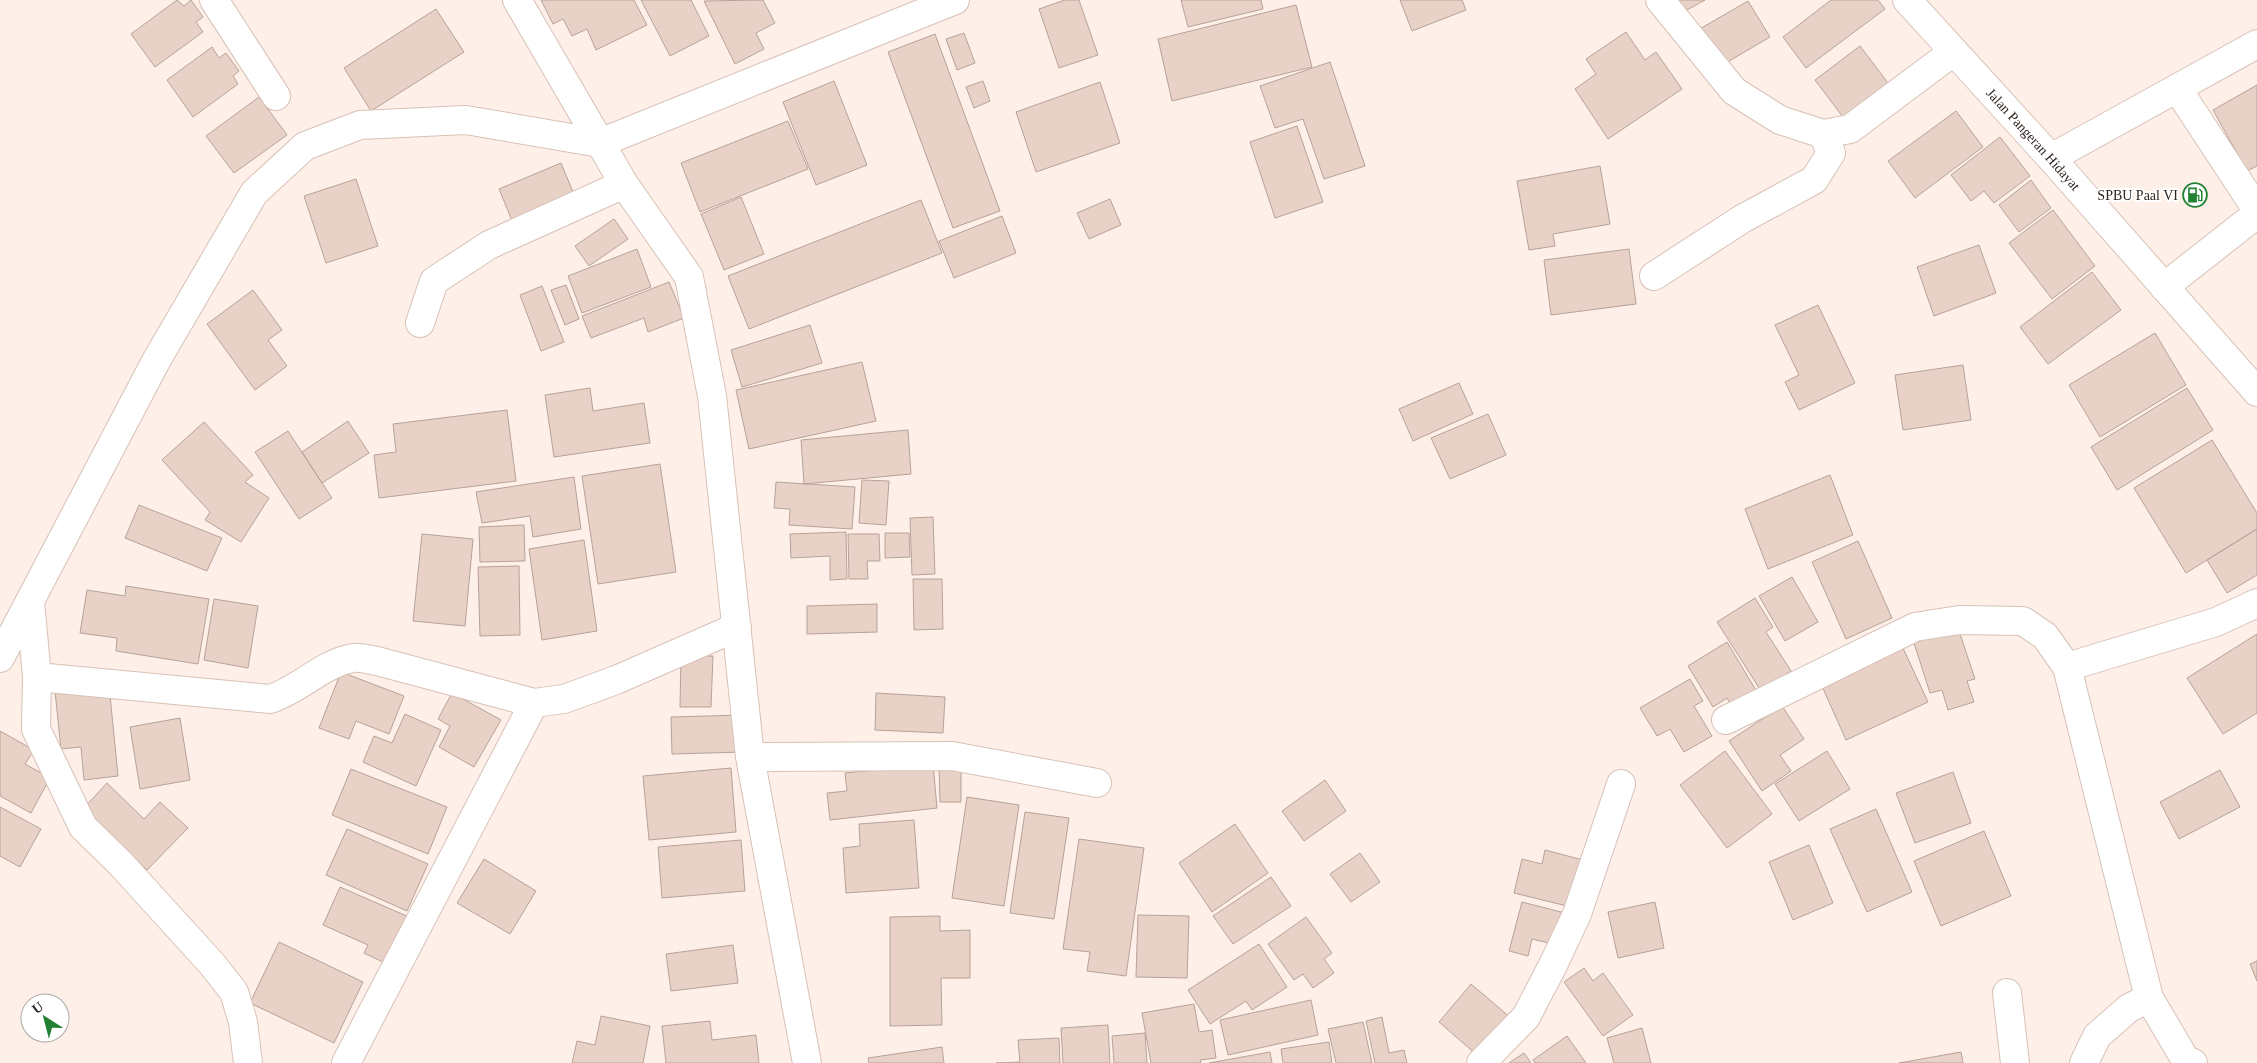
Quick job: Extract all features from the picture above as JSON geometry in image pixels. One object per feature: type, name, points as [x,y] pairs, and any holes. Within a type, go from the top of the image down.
[{"type":"main road","points":[[214,0],[276,96]]},
{"type":"main road","points":[[517,0],[624,184],[689,278],[712,396],[750,757],[807,1063]]},
{"type":"main road","points":[[0,658],[156,360],[254,193],[305,146],[360,125],[466,120],[600,143],[955,0]]},
{"type":"main road","points":[[1660,0],[1734,91],[1780,120],[1823,134],[1850,129],[1953,52]]},
{"type":"main road","name":"Jalan Pangeran Hidayat","points":[[1907,0],[2051,158],[2257,392]]},
{"type":"main road","points":[[2051,158],[2257,44]]},
{"type":"main road","points":[[2177,88],[2257,210]]},
{"type":"main road","points":[[1654,276],[1742,220],[1814,180],[1831,153],[1823,134]]},
{"type":"main road","points":[[420,323],[434,281],[489,245],[624,184]]},
{"type":"main road","points":[[2164,286],[2257,214]]},
{"type":"main road","points":[[30,601],[37,677],[36,729],[83,827],[120,863],[192,942],[234,992],[243,1022],[248,1063]]},
{"type":"main road","points":[[2067,667],[2216,622],[2257,603]]},
{"type":"main road","points":[[1726,720],[1916,627],[1958,620],[2023,621],[2045,636],[2067,667],[2149,998],[2185,1059],[2193,1063]]},
{"type":"main road","points":[[37,677],[270,699],[285,694],[336,663],[355,658],[377,661],[534,703],[564,699],[616,680],[737,627]]},
{"type":"main road","points":[[346,1063],[534,703]]},
{"type":"main road","points":[[750,757],[952,756],[1097,783]]},
{"type":"main road","points":[[1481,1063],[1526,1017],[1554,963],[1576,914],[1621,784]]},
{"type":"main road","points":[[2006,993],[2014,1063]]},
{"type":"main road","points":[[2084,1063],[2097,1036],[2129,1008],[2149,998]]},
{"type":"building","points":[[177,0],[184,6],[191,0],[203,17],[196,22],[203,32],[155,67],[131,34]]},
{"type":"building","points":[[541,0],[634,0],[647,25],[596,50],[587,29],[572,36],[563,19],[553,24]]},
{"type":"building","points":[[641,0],[691,0],[709,36],[670,56]]},
{"type":"building","points":[[763,0],[775,23],[756,33],[764,49],[735,64],[704,1]]},
{"type":"building","points":[[1065,0],[1079,0],[1098,55],[1059,68],[1039,9]]},
{"type":"building","points":[[1181,0],[1261,0],[1263,9],[1188,27]]},
{"type":"building","points":[[1400,0],[1462,0],[1466,10],[1412,31]]},
{"type":"building","points":[[1669,0],[1705,0],[1678,15]]},
{"type":"building","points":[[1831,0],[1878,0],[1885,9],[1806,68],[1783,37]]},
{"type":"building","points":[[1748,1],[1770,37],[1719,67],[1698,30]]},
{"type":"building","points":[[1296,5],[1312,67],[1172,101],[1158,39]]},
{"type":"building","points":[[436,9],[464,52],[371,111],[344,68]]},
{"type":"building","points":[[1626,32],[1645,60],[1656,52],[1682,89],[1608,139],[1575,89],[1596,74],[1586,59]]},
{"type":"building","points":[[964,33],[975,63],[957,70],[946,39]]},
{"type":"building","points":[[935,34],[1000,211],[953,228],[888,52]]},
{"type":"building","points":[[1860,46],[1888,83],[1843,117],[1815,80]]},
{"type":"building","points":[[212,47],[219,58],[226,53],[239,71],[233,76],[238,84],[193,117],[167,80]]},
{"type":"building","points":[[1330,62],[1365,166],[1324,179],[1303,119],[1275,128],[1260,86]]},
{"type":"building","points":[[834,81],[867,165],[816,185],[783,102]]},
{"type":"building","points":[[983,81],[990,101],[974,108],[966,87]]},
{"type":"building","points":[[1100,82],[1120,143],[1036,172],[1016,112]]},
{"type":"building","points":[[2257,85],[2257,166],[2247,171],[2213,110]]},
{"type":"building","points":[[259,97],[287,135],[234,173],[206,136]]},
{"type":"building","points":[[1956,111],[1983,147],[1915,198],[1888,161]]},
{"type":"building","points":[[788,121],[808,169],[700,212],[681,163]]},
{"type":"building","points":[[1297,126],[1323,202],[1275,218],[1250,142]]},
{"type":"building","points":[[2000,137],[2030,176],[1994,203],[1984,191],[1971,201],[1951,175]]},
{"type":"building","points":[[561,163],[575,197],[513,223],[499,189]]},
{"type":"building","points":[[1600,166],[1610,224],[1553,234],[1555,246],[1529,250],[1517,181]]},
{"type":"building","points":[[356,179],[378,246],[326,263],[304,196]]},
{"type":"building","points":[[2031,180],[2051,208],[2019,232],[1999,205]]},
{"type":"building","points":[[741,197],[764,254],[724,270],[701,214]]},
{"type":"building","points":[[1110,199],[1121,225],[1089,239],[1077,213]]},
{"type":"building","points":[[921,200],[942,253],[749,329],[728,276]]},
{"type":"building","points":[[2053,210],[2095,266],[2052,299],[2009,243]]},
{"type":"building","points":[[1002,216],[1016,253],[954,278],[939,241]]},
{"type":"building","points":[[614,219],[628,239],[589,266],[575,246]]},
{"type":"building","points":[[1979,245],[1996,293],[1934,316],[1917,267]]},
{"type":"building","points":[[637,249],[651,287],[582,313],[568,276]]},
{"type":"building","points":[[1629,249],[1636,304],[1551,315],[1544,260]]},
{"type":"building","points":[[2092,272],[2121,310],[2048,364],[2020,327]]},
{"type":"building","points":[[669,282],[684,318],[648,332],[644,318],[591,338],[582,316]]},
{"type":"building","points":[[566,285],[579,319],[565,325],[551,290]]},
{"type":"building","points":[[542,286],[564,342],[541,351],[520,295]]},
{"type":"building","points":[[253,290],[282,330],[268,340],[287,366],[255,390],[207,324]]},
{"type":"building","points":[[1818,305],[1855,383],[1799,410],[1785,382],[1799,375],[1775,325]]},
{"type":"building","points":[[810,325],[822,363],[742,387],[731,350]]},
{"type":"building","points":[[2155,333],[2186,385],[2100,437],[2069,385]]},
{"type":"building","points":[[862,362],[876,421],[749,449],[736,390]]},
{"type":"building","points":[[1963,365],[1971,420],[1903,430],[1895,375]]},
{"type":"building","points":[[1459,383],[1473,414],[1413,441],[1399,409]]},
{"type":"building","points":[[590,388],[593,411],[644,403],[650,443],[554,457],[545,395]]},
{"type":"building","points":[[2187,388],[2213,430],[2117,490],[2091,447]]},
{"type":"building","points":[[507,410],[516,481],[379,498],[374,455],[396,452],[393,424]]},
{"type":"building","points":[[1488,414],[1506,455],[1450,479],[1431,438]]},
{"type":"building","points":[[348,421],[369,453],[322,483],[302,452]]},
{"type":"building","points":[[204,422],[253,475],[245,482],[269,498],[241,542],[205,520],[210,512],[162,460]]},
{"type":"building","points":[[908,430],[911,474],[804,484],[801,440]]},
{"type":"building","points":[[288,431],[332,498],[299,519],[255,452]]},
{"type":"building","points":[[2212,440],[2257,513],[2257,529],[2186,573],[2134,488]]},
{"type":"building","points":[[660,464],[676,572],[598,584],[582,476]]},
{"type":"building","points":[[1830,475],[1853,535],[1768,569],[1745,509]]},
{"type":"building","points":[[574,477],[581,529],[533,537],[530,516],[482,523],[476,492]]},
{"type":"building","points":[[862,480],[889,481],[886,525],[859,523]]},
{"type":"building","points":[[776,482],[855,487],[852,529],[789,525],[790,509],[774,508]]},
{"type":"building","points":[[139,505],[222,538],[207,571],[125,538]]},
{"type":"building","points":[[933,517],[935,574],[912,575],[910,518]]},
{"type":"building","points":[[524,525],[525,561],[480,562],[479,527]]},
{"type":"building","points":[[2257,529],[2257,575],[2227,593],[2207,560]]},
{"type":"building","points":[[846,532],[847,579],[830,580],[830,556],[791,558],[790,534]]},
{"type":"building","points":[[885,533],[909,533],[910,557],[885,558]]},
{"type":"building","points":[[422,534],[473,539],[465,626],[413,621]]},
{"type":"building","points":[[848,534],[879,534],[880,561],[867,561],[868,579],[849,579]]},
{"type":"building","points":[[584,540],[597,631],[542,640],[529,549]]},
{"type":"building","points":[[1858,541],[1892,618],[1846,639],[1812,562]]},
{"type":"building","points":[[519,566],[520,635],[480,636],[478,567]]},
{"type":"building","points":[[1792,577],[1818,622],[1785,641],[1759,596]]},
{"type":"building","points":[[913,579],[942,579],[943,629],[914,630]]},
{"type":"building","points":[[126,586],[209,599],[198,664],[116,651],[117,638],[80,633],[87,590],[125,596]]},
{"type":"building","points":[[1755,598],[1773,627],[1766,632],[1791,671],[1761,691],[1717,622]]},
{"type":"building","points":[[214,599],[258,606],[248,668],[204,660]]},
{"type":"building","points":[[877,604],[877,632],[807,634],[807,606]]},
{"type":"building","points":[[1958,628],[1975,679],[1967,681],[1974,702],[1948,710],[1942,690],[1930,693],[1914,643]]},
{"type":"building","points":[[2257,634],[2257,713],[2223,734],[2187,678]]},
{"type":"building","points":[[1727,642],[1757,692],[1732,707],[1727,698],[1713,707],[1688,666]]},
{"type":"building","points":[[1902,646],[1928,702],[1846,740],[1821,684]]},
{"type":"building","points":[[681,656],[713,656],[711,707],[680,707]]},
{"type":"building","points":[[341,672],[404,696],[389,734],[356,721],[349,739],[319,728]]},
{"type":"building","points":[[1690,679],[1703,701],[1694,706],[1712,736],[1684,752],[1670,729],[1657,736],[1640,708]]},
{"type":"building","points":[[109,685],[118,776],[84,780],[81,747],[61,749],[55,691]]},
{"type":"building","points":[[452,693],[501,720],[474,767],[439,747],[450,726],[438,719]]},
{"type":"building","points":[[876,693],[945,697],[943,733],[875,730]]},
{"type":"building","points":[[1782,706],[1804,739],[1780,755],[1791,771],[1762,791],[1729,741]]},
{"type":"building","points":[[405,714],[441,730],[416,786],[363,762],[374,736],[392,743]]},
{"type":"building","points":[[743,715],[744,752],[672,754],[671,717]]},
{"type":"building","points":[[180,718],[190,780],[140,789],[130,727]]},
{"type":"building","points":[[0,731],[34,750],[25,764],[50,778],[31,813],[0,796]]},
{"type":"building","points":[[1725,751],[1772,814],[1727,848],[1680,785]]},
{"type":"building","points":[[1827,751],[1850,789],[1799,821],[1775,784]]},
{"type":"building","points":[[933,764],[937,808],[830,820],[827,793],[847,791],[845,773]]},
{"type":"building","points":[[939,766],[961,766],[961,802],[940,802]]},
{"type":"building","points":[[731,768],[736,832],[649,840],[643,776]]},
{"type":"building","points":[[351,769],[447,807],[428,854],[332,815]]},
{"type":"building","points":[[2220,770],[2240,807],[2179,839],[2160,802]]},
{"type":"building","points":[[1953,772],[1971,823],[1915,843],[1896,793]]},
{"type":"building","points":[[1325,780],[1346,811],[1304,841],[1282,811]]},
{"type":"building","points":[[107,783],[144,819],[160,802],[188,828],[147,870],[83,809]]},
{"type":"building","points":[[967,797],[1019,805],[1004,906],[952,898]]},
{"type":"building","points":[[0,807],[41,829],[20,867],[0,856]]},
{"type":"building","points":[[1876,809],[1912,892],[1867,912],[1830,829]]},
{"type":"building","points":[[1025,812],[1069,818],[1054,919],[1010,913]]},
{"type":"building","points":[[914,820],[919,888],[846,893],[843,848],[860,846],[859,824]]},
{"type":"building","points":[[1235,824],[1268,873],[1212,912],[1179,863]]},
{"type":"building","points":[[347,829],[428,864],[407,911],[326,875]]},
{"type":"building","points":[[1984,831],[2011,896],[1941,926],[1914,861]]},
{"type":"building","points":[[1079,839],[1144,848],[1126,976],[1087,971],[1090,952],[1063,949]]},
{"type":"building","points":[[741,840],[745,891],[662,898],[658,847]]},
{"type":"building","points":[[1809,845],[1833,903],[1793,920],[1769,862]]},
{"type":"building","points":[[1545,850],[1583,860],[1571,907],[1514,893],[1522,859],[1542,864]]},
{"type":"building","points":[[1360,853],[1380,882],[1351,902],[1330,874]]},
{"type":"building","points":[[484,859],[536,891],[510,934],[457,903]]},
{"type":"building","points":[[1271,877],[1291,906],[1233,944],[1213,916]]},
{"type":"building","points":[[340,887],[409,917],[387,964],[364,953],[368,945],[323,925]]},
{"type":"building","points":[[1522,902],[1565,913],[1557,945],[1532,939],[1528,956],[1509,951]]},
{"type":"building","points":[[1655,902],[1664,948],[1618,958],[1608,912]]},
{"type":"building","points":[[1138,915],[1189,916],[1187,978],[1136,977]]},
{"type":"building","points":[[940,916],[940,931],[970,930],[970,978],[941,978],[942,1025],[890,1026],[890,917]]},
{"type":"building","points":[[1306,917],[1332,953],[1324,959],[1334,973],[1313,988],[1303,974],[1294,980],[1268,944]]},
{"type":"building","points":[[279,942],[363,982],[334,1043],[250,1003]]},
{"type":"building","points":[[1259,944],[1287,987],[1252,1010],[1246,1001],[1210,1024],[1188,990]]},
{"type":"building","points":[[733,945],[738,983],[671,991],[666,954]]},
{"type":"building","points":[[2257,961],[2257,981],[2250,964]]},
{"type":"building","points":[[1584,968],[1593,981],[1603,973],[1633,1015],[1603,1036],[1564,982]]},
{"type":"building","points":[[1471,984],[1511,1018],[1478,1056],[1439,1022]]},
{"type":"building","points":[[1311,1000],[1318,1035],[1228,1055],[1220,1020]]},
{"type":"building","points":[[1194,1004],[1199,1032],[1212,1030],[1216,1058],[1200,1060],[1201,1063],[1151,1063],[1142,1013]]},
{"type":"building","points":[[601,1016],[650,1026],[643,1063],[572,1063],[577,1041],[595,1045]]},
{"type":"building","points":[[1382,1017],[1389,1053],[1404,1050],[1407,1063],[1375,1063],[1366,1021]]},
{"type":"building","points":[[710,1021],[712,1040],[756,1035],[759,1063],[666,1063],[662,1026]]},
{"type":"building","points":[[1363,1022],[1372,1063],[1336,1063],[1328,1029]]},
{"type":"building","points":[[1108,1025],[1110,1063],[1063,1063],[1061,1028]]},
{"type":"building","points":[[1642,1028],[1651,1063],[1614,1063],[1607,1038]]},
{"type":"building","points":[[1145,1033],[1147,1063],[1114,1063],[1112,1036]]},
{"type":"building","points":[[1567,1036],[1586,1063],[1535,1063],[1533,1060]]},
{"type":"building","points":[[1059,1038],[1060,1063],[996,1063],[1020,1062],[1018,1040]]},
{"type":"building","points":[[1329,1042],[1332,1063],[1283,1063],[1281,1049]]},
{"type":"building","points":[[942,1047],[944,1063],[869,1063],[868,1058]]},
{"type":"building","points":[[1270,1052],[1272,1063],[1209,1063]]},
{"type":"building","points":[[1961,1052],[1963,1063],[1899,1063]]},
{"type":"building","points":[[1524,1053],[1531,1063],[1509,1063]]},
{"type":"place","name":"SPBU Paal VI","points":[[2195,195]]}]
